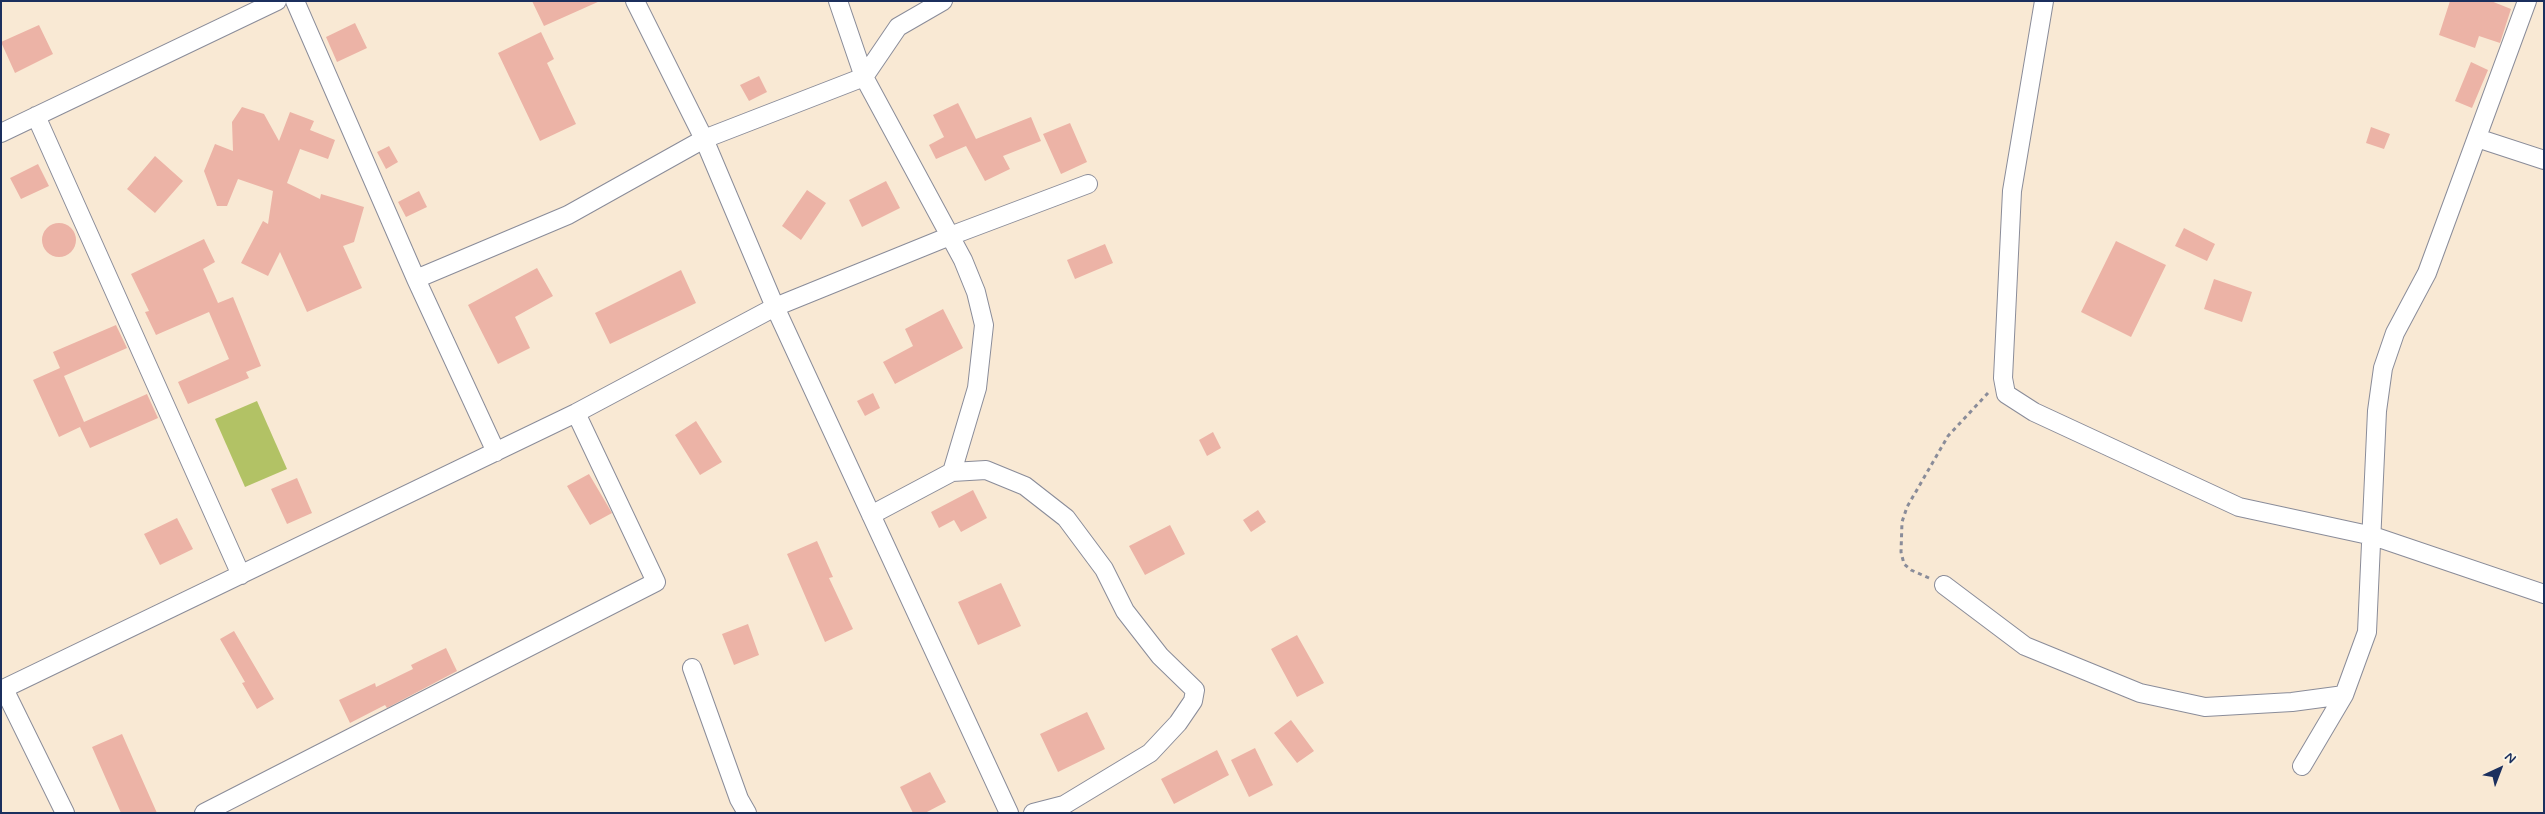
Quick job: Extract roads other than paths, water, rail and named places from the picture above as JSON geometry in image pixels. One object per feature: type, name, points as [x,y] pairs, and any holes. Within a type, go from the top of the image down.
[{"type":"street","points":[[1,133],[277,1]]},
{"type":"street","points":[[296,1],[416,279],[496,452]]},
{"type":"street","points":[[635,1],[704,139],[775,307],[1010,813]]},
{"type":"street","points":[[838,1],[864,77],[950,236],[976,292],[984,324],[977,388],[952,472]]},
{"type":"street","points":[[416,279],[568,215],[704,139],[864,77],[898,27],[943,1]]},
{"type":"street","points":[[2044,1],[2012,191],[2003,378],[2006,394],[2034,412],[2239,507],[2373,536],[2544,594]]},
{"type":"street","points":[[2302,766],[2344,695],[2367,632],[2373,536],[2377,411],[2383,368],[2395,333],[2427,273],[2527,1]]},
{"type":"street","points":[[36,116],[241,575]]},
{"type":"street","points":[[2477,138],[2544,160]]},
{"type":"street","points":[[65,813],[2,690],[576,413],[775,307],[950,236],[1088,184]]},
{"type":"street","points":[[204,813],[656,582],[576,413]]},
{"type":"street","points":[[871,515],[952,472],[986,470],[1025,486],[1066,518],[1104,569],[1125,611],[1160,656],[1195,690],[1193,701],[1178,723],[1150,753],[1064,806],[1034,813]]},
{"type":"street","points":[[1944,585],[2025,646],[2140,693],[2205,707],[2292,702],[2344,695]]},
{"type":"street","points":[[692,668],[739,799],[747,813]]}]
